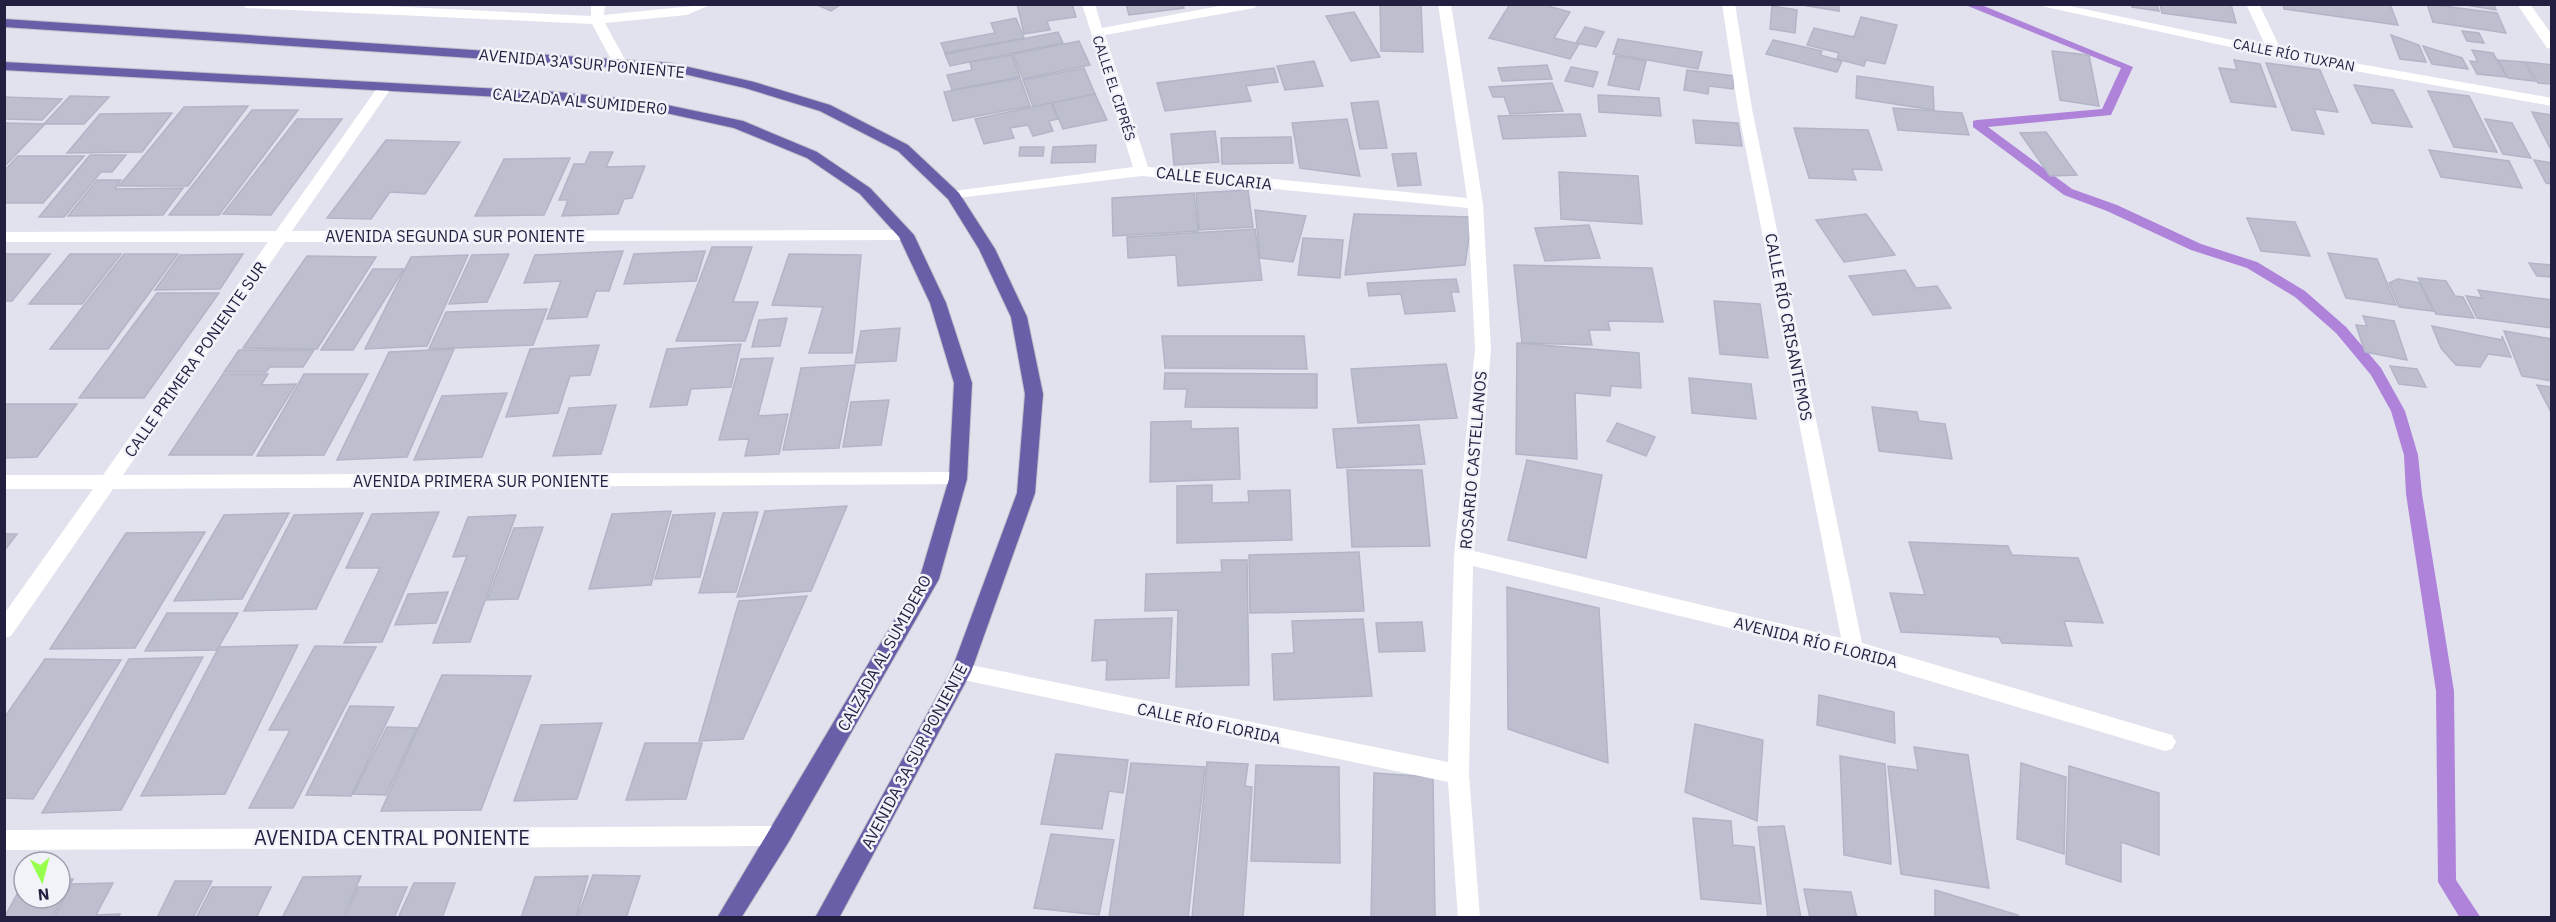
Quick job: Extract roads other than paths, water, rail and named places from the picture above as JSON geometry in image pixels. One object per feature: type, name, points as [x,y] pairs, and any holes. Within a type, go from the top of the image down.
[{"type":"main road","name":"AVENIDA 3A SUR PONIENTE","points":[[4,23],[671,67],[749,85],[825,108],[903,148],[954,196],[987,249],[1019,317],[1034,394],[1026,493],[961,672],[826,918]]},
{"type":"main road","name":"CALZADA AL SUMIDERO","points":[[4,66],[557,96],[648,105],[738,124],[812,155],[865,190],[906,235],[938,303],[963,383],[958,479],[928,579],[780,836],[728,918]]},
{"type":"street","points":[[246,4],[597,20],[687,11],[706,4]]},
{"type":"street","points":[[598,4],[597,20],[620,63]]},
{"type":"street","name":"CALLE EL CIPRÉS","points":[[1089,4],[1096,33],[1142,171]]},
{"type":"street","points":[[1096,33],[1254,4]]},
{"type":"street","name":"ROSARIO CASTELLANOS","points":[[1444,4],[1475,204],[1483,349],[1464,556],[1458,774],[1469,918]]},
{"type":"street","name":"CALLE RÍO CRISANTEMOS","points":[[1728,4],[1748,121],[1853,649]]},
{"type":"street","name":"CALLE RÍO TUXPAN","points":[[2038,4],[2276,53],[2552,102]]},
{"type":"street","points":[[2252,4],[2276,53]]},
{"type":"street","points":[[2523,4],[2552,45]]},
{"type":"street","name":"CALLE PRIMERA PONIENTE SUR","points":[[4,630],[385,87]]},
{"type":"street","name":"CALLE EUCARIA","points":[[954,196],[1142,171],[1475,204]]},
{"type":"street","name":"AVENIDA SEGUNDA SUR PONIENTE","points":[[4,237],[906,235]]},
{"type":"street","name":"AVENIDA PRIMERA SUR PONIENTE","points":[[4,482],[958,479]]},
{"type":"street","name":"AVENIDA RÍO FLORIDA","points":[[1464,556],[1853,649],[2165,742]]},
{"type":"street","name":"CALLE RÍO FLORIDA","points":[[961,672],[1458,774]]},
{"type":"street","name":"AVENIDA CENTRAL PONIENTE","points":[[4,840],[780,836]]},
{"type":"waterway","points":[[1968,4],[2127,67],[2107,112],[1977,124],[2068,192],[2112,208],[2196,247],[2252,265],[2300,294],[2341,330],[2376,372],[2398,411],[2411,455],[2414,494],[2445,691],[2447,882],[2472,918]]}]
